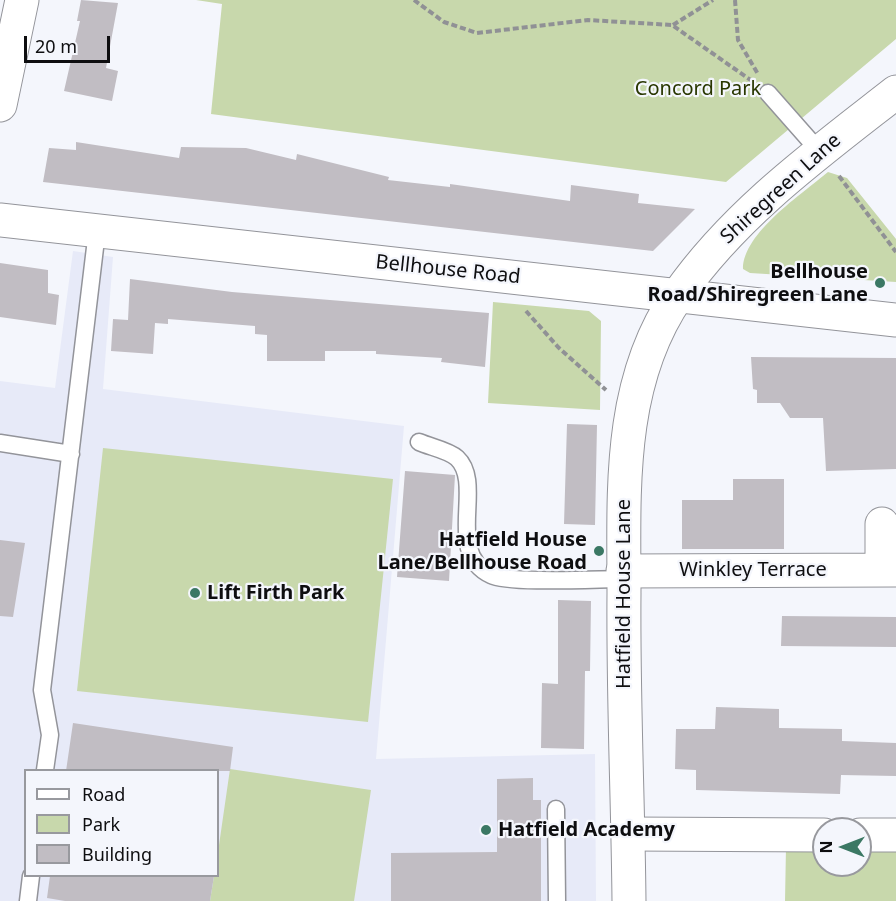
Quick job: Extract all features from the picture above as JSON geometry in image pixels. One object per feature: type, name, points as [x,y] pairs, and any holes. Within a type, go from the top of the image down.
[{"type":"street","points":[[0,105],[22,0]]},
{"type":"street","name":"Shiregreen Lane","points":[[677,296],[740,221],[820,152],[896,92]]},
{"type":"street","name":"Bellhouse Road","points":[[0,220],[896,320]]},
{"type":"street","name":"Hatfield House Lane","points":[[629,901],[623,713],[624,489],[631,413],[646,358],[677,296]]},
{"type":"street","name":"Winkley Terrace","points":[[623,575],[889,570],[882,524]]},
{"type":"street","points":[[628,834],[812,835]]},
{"type":"street","points":[[872,835],[896,836]]},
{"type":"lane","points":[[768,93],[820,152]]},
{"type":"lane","points":[[45,769],[50,735],[42,690],[97,231]]},
{"type":"lane","points":[[419,442],[456,457],[462,465],[466,482],[468,553],[478,566],[492,576],[512,579],[623,575]]},
{"type":"lane","points":[[0,444],[71,454]]},
{"type":"lane","points":[[556,809],[556,901]]},
{"type":"lane","points":[[28,901],[31,877]]},
{"type":"path","points":[[414,0],[444,22],[477,33],[588,20],[672,25],[768,93]]},
{"type":"path","points":[[672,25],[713,0]]},
{"type":"path","points":[[735,0],[738,40],[768,93]]},
{"type":"path","points":[[820,152],[896,252]]},
{"type":"path","points":[[497,276],[558,347],[631,413]]},
{"type":"shaded area","name":"Lift Firth Park","points":[[73,251],[113,257],[103,389],[404,426],[376,759],[595,754],[596,901],[0,901],[0,381],[55,388]]},
{"type":"green space","name":"Concord Park","points":[[196,0],[896,0],[896,39],[726,182],[211,114],[222,4]]},
{"type":"green space","points":[[828,172],[847,178],[896,239],[896,282],[750,273],[743,269],[746,255],[763,228]]},
{"type":"green space","points":[[493,302],[589,311],[601,321],[600,410],[488,403]]},
{"type":"green space","points":[[103,448],[393,479],[368,722],[77,691]]},
{"type":"green space","points":[[230,769],[371,790],[354,901],[210,901],[214,877],[219,877],[219,845]]},
{"type":"green space","points":[[786,847],[812,848],[812,877],[872,877],[872,849],[896,850],[896,901],[785,901]]},
{"type":"building","points":[[81,0],[118,3],[106,68],[118,71],[112,101],[64,91],[80,21],[77,21]]},
{"type":"building","points":[[76,142],[179,158],[181,147],[246,148],[296,160],[297,154],[389,177],[388,180],[450,187],[450,184],[570,201],[571,185],[639,194],[638,203],[695,209],[653,251],[43,182],[49,148],[76,150]]},
{"type":"building","points":[[0,263],[48,270],[48,293],[59,295],[56,325],[0,317]]},
{"type":"building","points":[[130,279],[232,292],[489,313],[485,367],[441,362],[442,358],[376,354],[376,351],[325,351],[325,361],[267,361],[267,335],[255,334],[255,326],[168,319],[168,324],[155,323],[153,354],[111,351],[113,319],[128,320]]},
{"type":"building","points":[[751,357],[896,358],[896,469],[826,471],[823,418],[790,418],[780,403],[757,403],[757,390],[753,389]]},
{"type":"building","points":[[567,424],[597,425],[595,525],[564,524]]},
{"type":"building","points":[[405,471],[455,475],[449,581],[397,577]]},
{"type":"building","points":[[733,479],[784,479],[784,549],[682,549],[682,500],[733,500]]},
{"type":"building","points":[[0,540],[25,543],[13,617],[0,616]]},
{"type":"building","points":[[558,600],[591,601],[590,671],[585,671],[584,749],[541,748],[542,683],[558,684]]},
{"type":"building","points":[[782,616],[896,617],[896,647],[781,646]]},
{"type":"building","points":[[716,707],[779,709],[779,728],[842,729],[842,741],[896,743],[896,776],[841,775],[840,794],[696,790],[696,770],[675,769],[676,729],[715,729]]},
{"type":"building","points":[[73,723],[233,747],[230,771],[219,771],[219,769],[66,769]]},
{"type":"building","points":[[533,778],[533,800],[541,800],[541,901],[391,901],[391,853],[497,852],[497,779]]},
{"type":"building","points":[[50,877],[214,877],[210,901],[65,901],[47,898]]},
{"type":"place","name":"Bellhouse Road/Shiregreen Lane","points":[[880,283]]},
{"type":"place","name":"Hatfield House Lane/Bellhouse Road","points":[[599,551]]},
{"type":"place","name":"Lift Firth Park","points":[[195,593]]},
{"type":"place","name":"Hatfield Academy","points":[[486,830]]}]
